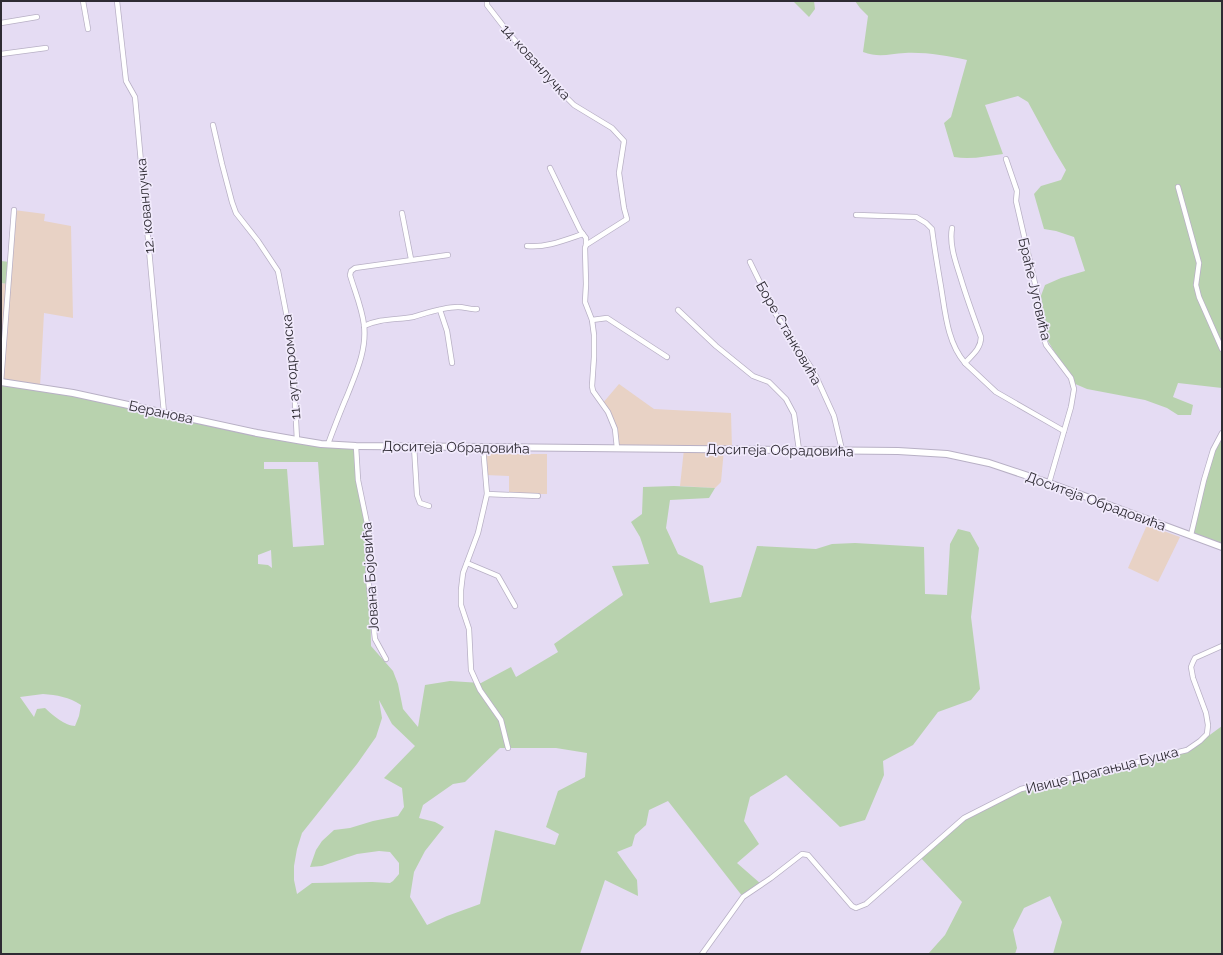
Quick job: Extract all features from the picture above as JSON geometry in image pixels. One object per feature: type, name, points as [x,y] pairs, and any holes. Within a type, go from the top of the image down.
[{"type":"main road","name":"Беранова","points":[[1,382],[73,393],[297,440],[325,444]]},
{"type":"main road","name":"Доситеја Обрадовића","points":[[325,444],[356,446],[483,448],[842,450],[947,454],[989,463],[1049,483],[1222,547]]},
{"type":"street","points":[[83,1],[88,29]]},
{"type":"street","name":"12. кованлучка","points":[[117,1],[126,81],[135,97],[164,413]]},
{"type":"street","name":"14. кованлучка","points":[[487,1],[487,5],[511,36],[557,88],[574,105],[612,128],[624,141],[619,172],[627,219],[586,245]]},
{"type":"street","points":[[1,23],[37,17]]},
{"type":"street","points":[[1,54],[46,48]]},
{"type":"street","name":"11. аутодромска","points":[[213,125],[236,213],[262,246],[278,271],[290,333],[297,440]]},
{"type":"street","name":"Браће Југовића","points":[[1006,159],[1017,191],[1016,201],[1039,301],[1042,331],[1046,345],[1071,378],[1074,389],[1072,407],[1049,483]]},
{"type":"street","points":[[550,168],[586,238],[585,302],[592,320],[594,357],[592,386],[608,412],[615,429],[617,448]]},
{"type":"street","points":[[1178,187],[1199,263],[1196,285],[1199,297],[1222,349]]},
{"type":"street","points":[[1,382],[14,210]]},
{"type":"street","points":[[402,213],[410,259]]},
{"type":"street","points":[[856,215],[916,217],[932,229],[947,322],[959,357],[996,392],[1064,431]]},
{"type":"street","points":[[952,228],[951,234],[955,258],[981,337],[979,348],[964,363]]},
{"type":"street","points":[[527,246],[536,247],[583,234]]},
{"type":"street","points":[[325,444],[363,352],[364,326],[361,308],[350,275],[351,271],[355,268],[448,254]]},
{"type":"street","name":"Боре Станковића","points":[[750,262],[775,313],[814,372],[834,416],[842,450]]},
{"type":"street","points":[[364,326],[377,321],[401,319],[459,307],[477,309]]},
{"type":"street","points":[[440,310],[446,330],[452,363]]},
{"type":"street","points":[[678,310],[716,346],[753,376],[769,382],[786,399],[794,414],[799,450]]},
{"type":"street","points":[[592,320],[607,318],[667,357]]},
{"type":"street","points":[[1191,535],[1213,450],[1222,433]]},
{"type":"street","name":"Јована Бојовића","points":[[356,446],[358,480],[369,533],[368,578],[375,639],[386,659]]},
{"type":"street","points":[[414,446],[417,495],[420,502],[429,506]]},
{"type":"street","points":[[483,448],[486,494],[478,533],[463,573],[460,590],[461,605],[469,629],[471,670],[480,690],[501,720],[508,748]]},
{"type":"street","points":[[486,494],[538,496]]},
{"type":"street","points":[[466,563],[498,576],[515,606]]},
{"type":"street","name":"Ивице Драгањца Буцка","points":[[702,954],[743,897],[802,854],[808,855],[852,906],[860,908],[964,818],[1020,789],[1187,750],[1207,734],[1208,725],[1206,713],[1193,678],[1191,668],[1193,662],[1195,658],[1222,646]]},
{"type":"shaded area","points":[[14,210],[45,214],[44,221],[71,226],[73,318],[44,313],[40,387],[1,382],[3,346],[1,346],[1,283],[8,284]]},
{"type":"shaded area","points":[[619,384],[654,409],[731,413],[732,449],[724,449],[721,482],[715,488],[680,486],[684,449],[617,448],[615,429],[602,404]]},
{"type":"shaded area","points":[[484,454],[547,454],[547,494],[509,494],[509,476],[485,475]]},
{"type":"shaded area","points":[[1147,525],[1180,537],[1158,582],[1128,568]]},
{"type":"green space","points":[[793,1],[814,1],[815,9],[809,17]]},
{"type":"green space","points":[[855,1],[1222,1],[1222,388],[1178,383],[1173,397],[1193,405],[1191,415],[1178,415],[1167,408],[1145,400],[1087,389],[1073,383],[1042,331],[1039,301],[1045,285],[1061,278],[1085,271],[1074,237],[1044,229],[1034,194],[1041,186],[1061,180],[1066,170],[1028,102],[1018,96],[985,105],[1003,154],[973,158],[954,157],[944,123],[951,117],[967,60],[921,53],[879,55],[863,52],[868,16]]},
{"type":"green space","points":[[1,261],[10,262],[8,284],[1,283]]},
{"type":"green space","points":[[1,382],[257,433],[356,446],[358,480],[369,533],[371,646],[393,671],[398,684],[403,709],[418,727],[425,685],[450,681],[481,683],[511,667],[516,677],[558,652],[554,644],[623,595],[612,566],[649,564],[640,537],[631,522],[642,514],[643,487],[674,486],[715,488],[709,498],[670,500],[666,528],[678,554],[703,566],[710,603],[741,597],[757,546],[816,549],[832,544],[855,543],[924,547],[925,594],[947,595],[950,544],[958,529],[970,532],[979,548],[971,617],[980,689],[971,700],[938,712],[913,745],[883,761],[884,775],[865,820],[840,827],[786,775],[750,797],[744,821],[759,844],[737,863],[761,884],[743,897],[668,801],[649,810],[646,825],[635,835],[632,846],[617,852],[637,880],[638,896],[605,880],[580,954],[1,954]],"holes":[[[264,462],[318,462],[324,545],[293,547],[287,469],[264,469]],[[271,550],[272,568],[268,565],[258,564],[258,555]],[[48,694],[63,697],[76,702],[81,705],[75,726],[71,726],[63,722],[45,708],[37,709],[34,717],[20,697]],[[379,700],[392,724],[415,746],[384,778],[402,788],[404,807],[398,816],[373,821],[350,828],[334,830],[322,841],[316,850],[310,867],[322,866],[357,854],[379,851],[390,852],[399,863],[399,874],[390,883],[312,883],[297,894],[294,880],[294,866],[302,833],[357,764],[376,737],[382,718]],[[500,748],[556,748],[587,753],[585,777],[558,791],[546,827],[559,834],[555,845],[495,830],[480,904],[427,925],[410,897],[414,872],[425,851],[444,827],[435,822],[419,818],[423,805],[453,784],[465,782]]]},
{"type":"green space","points":[[1222,433],[1222,547],[1191,535],[1213,450]]},
{"type":"green space","points":[[1222,726],[1222,954],[1053,954],[1062,922],[1050,896],[1024,908],[1013,930],[1017,948],[1015,954],[928,954],[945,935],[962,902],[920,857],[964,818],[1017,791],[1187,750]]}]
